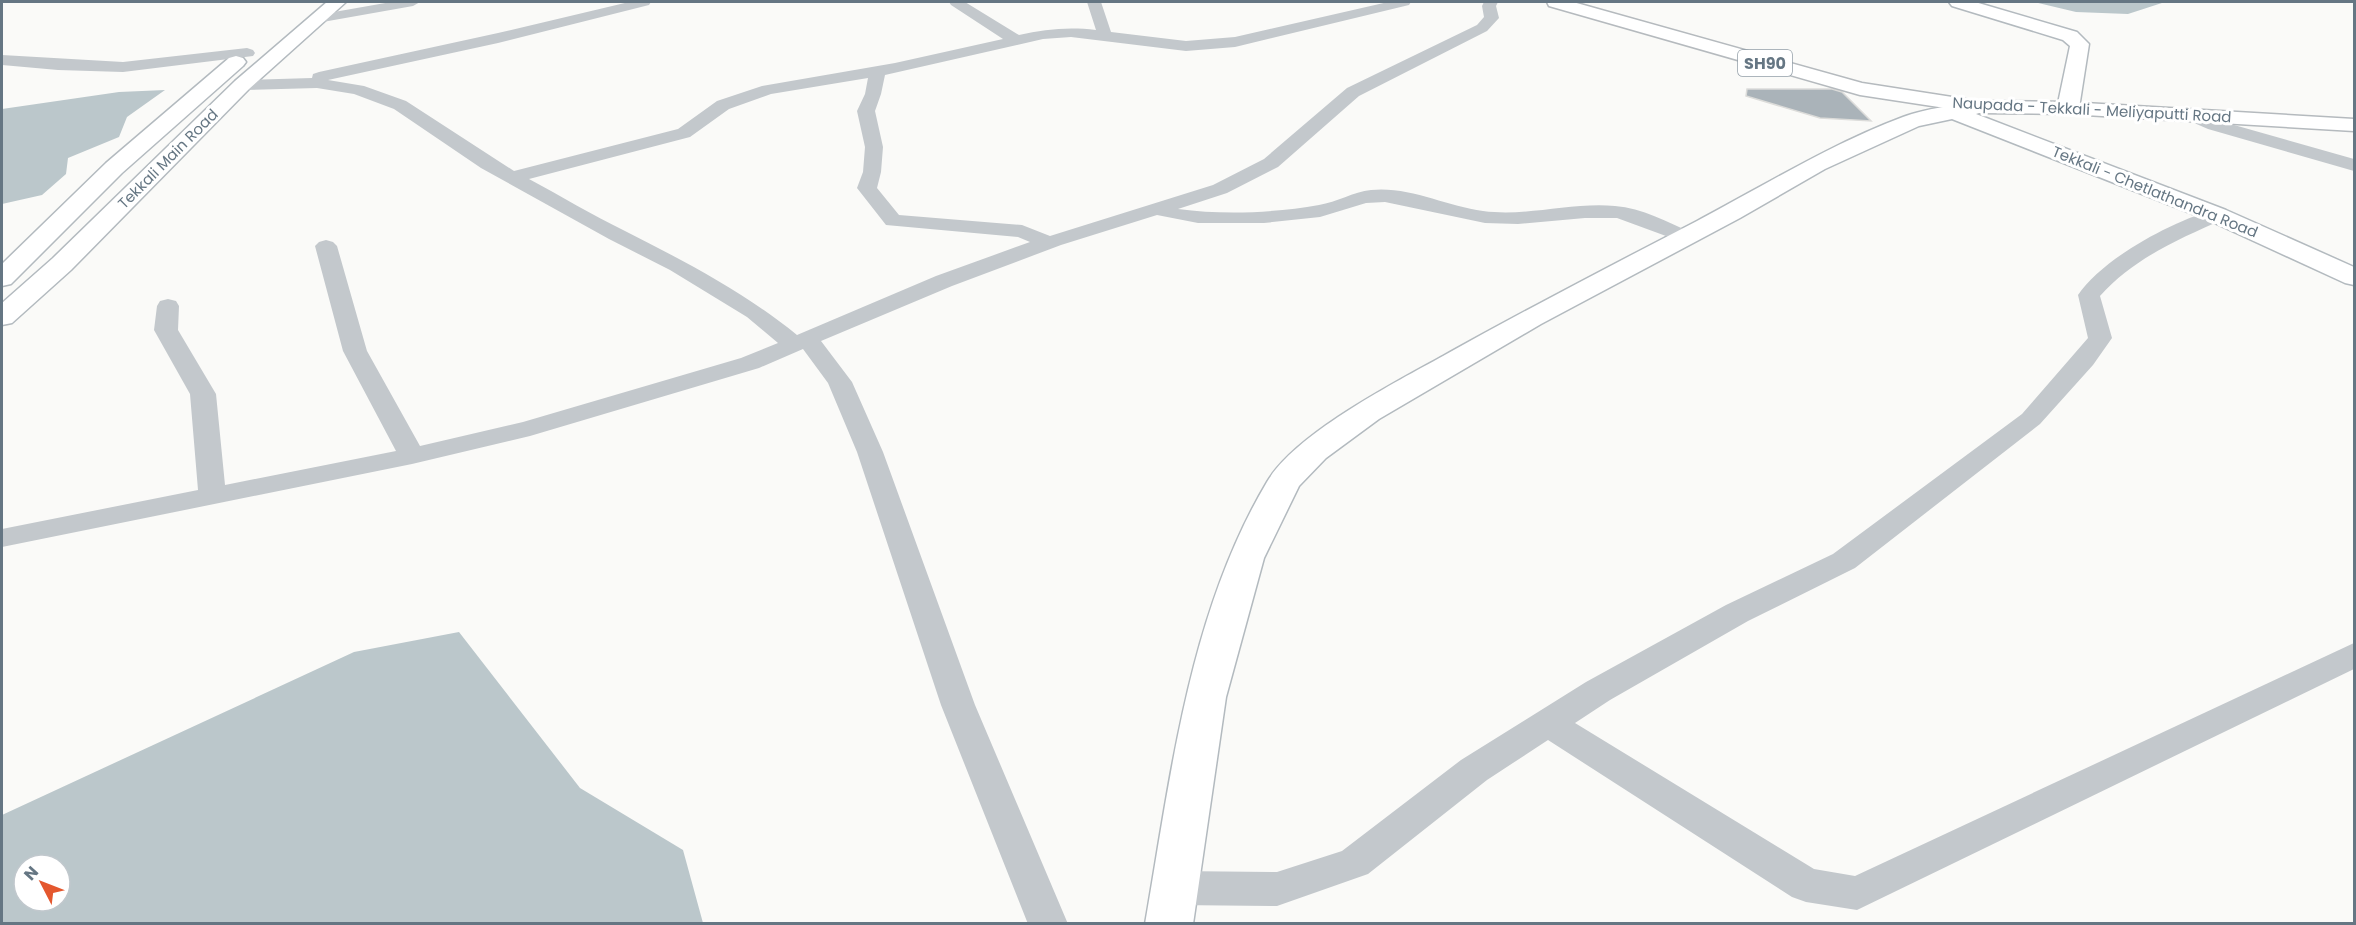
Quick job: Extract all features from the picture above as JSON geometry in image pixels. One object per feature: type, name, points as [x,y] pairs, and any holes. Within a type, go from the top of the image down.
[{"type":"main road","name":"Tekkali Main Road","points":[[2,317],[62,264],[242,86],[337,2]]},
{"type":"main road","name":"Naupada - Tekkali - Meliyaputti Road","points":[[1555,2],[1860,89],[1965,109],[2068,108],[2355,125]]},
{"type":"main road","points":[[1958,2],[2070,36],[2080,44],[2068,108]]},
{"type":"main road","name":"Tekkali Main Road","points":[[2,278],[114,168],[254,46]]},
{"type":"main road","name":"Tekkali - Chetlathandra Road","points":[[1965,109],[2217,215],[2355,277]]},
{"type":"main road","points":[[1169,924],[1206,697],[1246,558],[1284,482],[1314,451],[1368,412],[1405,389],[1531,318],[1817,164],[1912,121],[1965,109]]},
{"type":"street","points":[[317,19],[413,2]]},
{"type":"street","points":[[242,86],[291,82],[488,40],[644,2]]},
{"type":"street","points":[[956,2],[1016,40]]},
{"type":"street","points":[[1094,2],[1105,36]]},
{"type":"street","points":[[513,177],[684,133],[723,105],[768,90],[877,71],[1043,34],[1071,32],[1186,46],[1235,42],[1404,2]]},
{"type":"street","points":[[2,538],[412,456],[530,428],[750,363],[944,281],[1050,243],[1220,189],[1271,163],[1353,92],[1482,28],[1492,18],[1489,6],[1491,2]]},
{"type":"street","points":[[2,60],[123,67],[254,46]]},
{"type":"street","points":[[877,71],[873,94],[866,111],[874,147],[872,172],[867,188],[893,221],[1022,231],[1050,243]]},
{"type":"street","points":[[291,82],[317,84],[376,95],[400,105],[513,177],[616,235],[678,265],[817,351],[840,382],[870,452],[958,705],[1048,924]]},
{"type":"street","points":[[2191,115],[2214,125],[2355,165]]},
{"type":"street","points":[[1158,209],[1180,216],[1257,216],[1320,211],[1373,196],[1404,200],[1486,218],[1546,216],[1600,210],[1621,212],[1685,237]]},
{"type":"street","points":[[1175,888],[1277,889],[1354,862],[1474,770],[1598,691],[1737,613],[1844,561],[2031,419],[2084,360],[2100,338],[2089,295],[2104,276],[2142,249],[2217,215]]},
{"type":"street","points":[[326,246],[355,351],[412,456]]},
{"type":"street","points":[[168,306],[166,330],[203,394],[212,496]]},
{"type":"street","points":[[1548,723],[1806,885],[1857,893],[2355,656]]},
{"type":"shaded area","points":[[2034,2],[2165,2],[2128,14],[2076,12]]},
{"type":"shaded area","points":[[165,90],[127,117],[119,137],[68,158],[66,174],[42,195],[2,204],[2,109],[119,92]]},
{"type":"shaded area","points":[[459,632],[580,788],[683,850],[703,923],[2,923],[2,815],[354,652]]},
{"type":"building","points":[[1747,89],[1832,89],[1842,92],[1871,121],[1820,118],[1746,96]]}]
